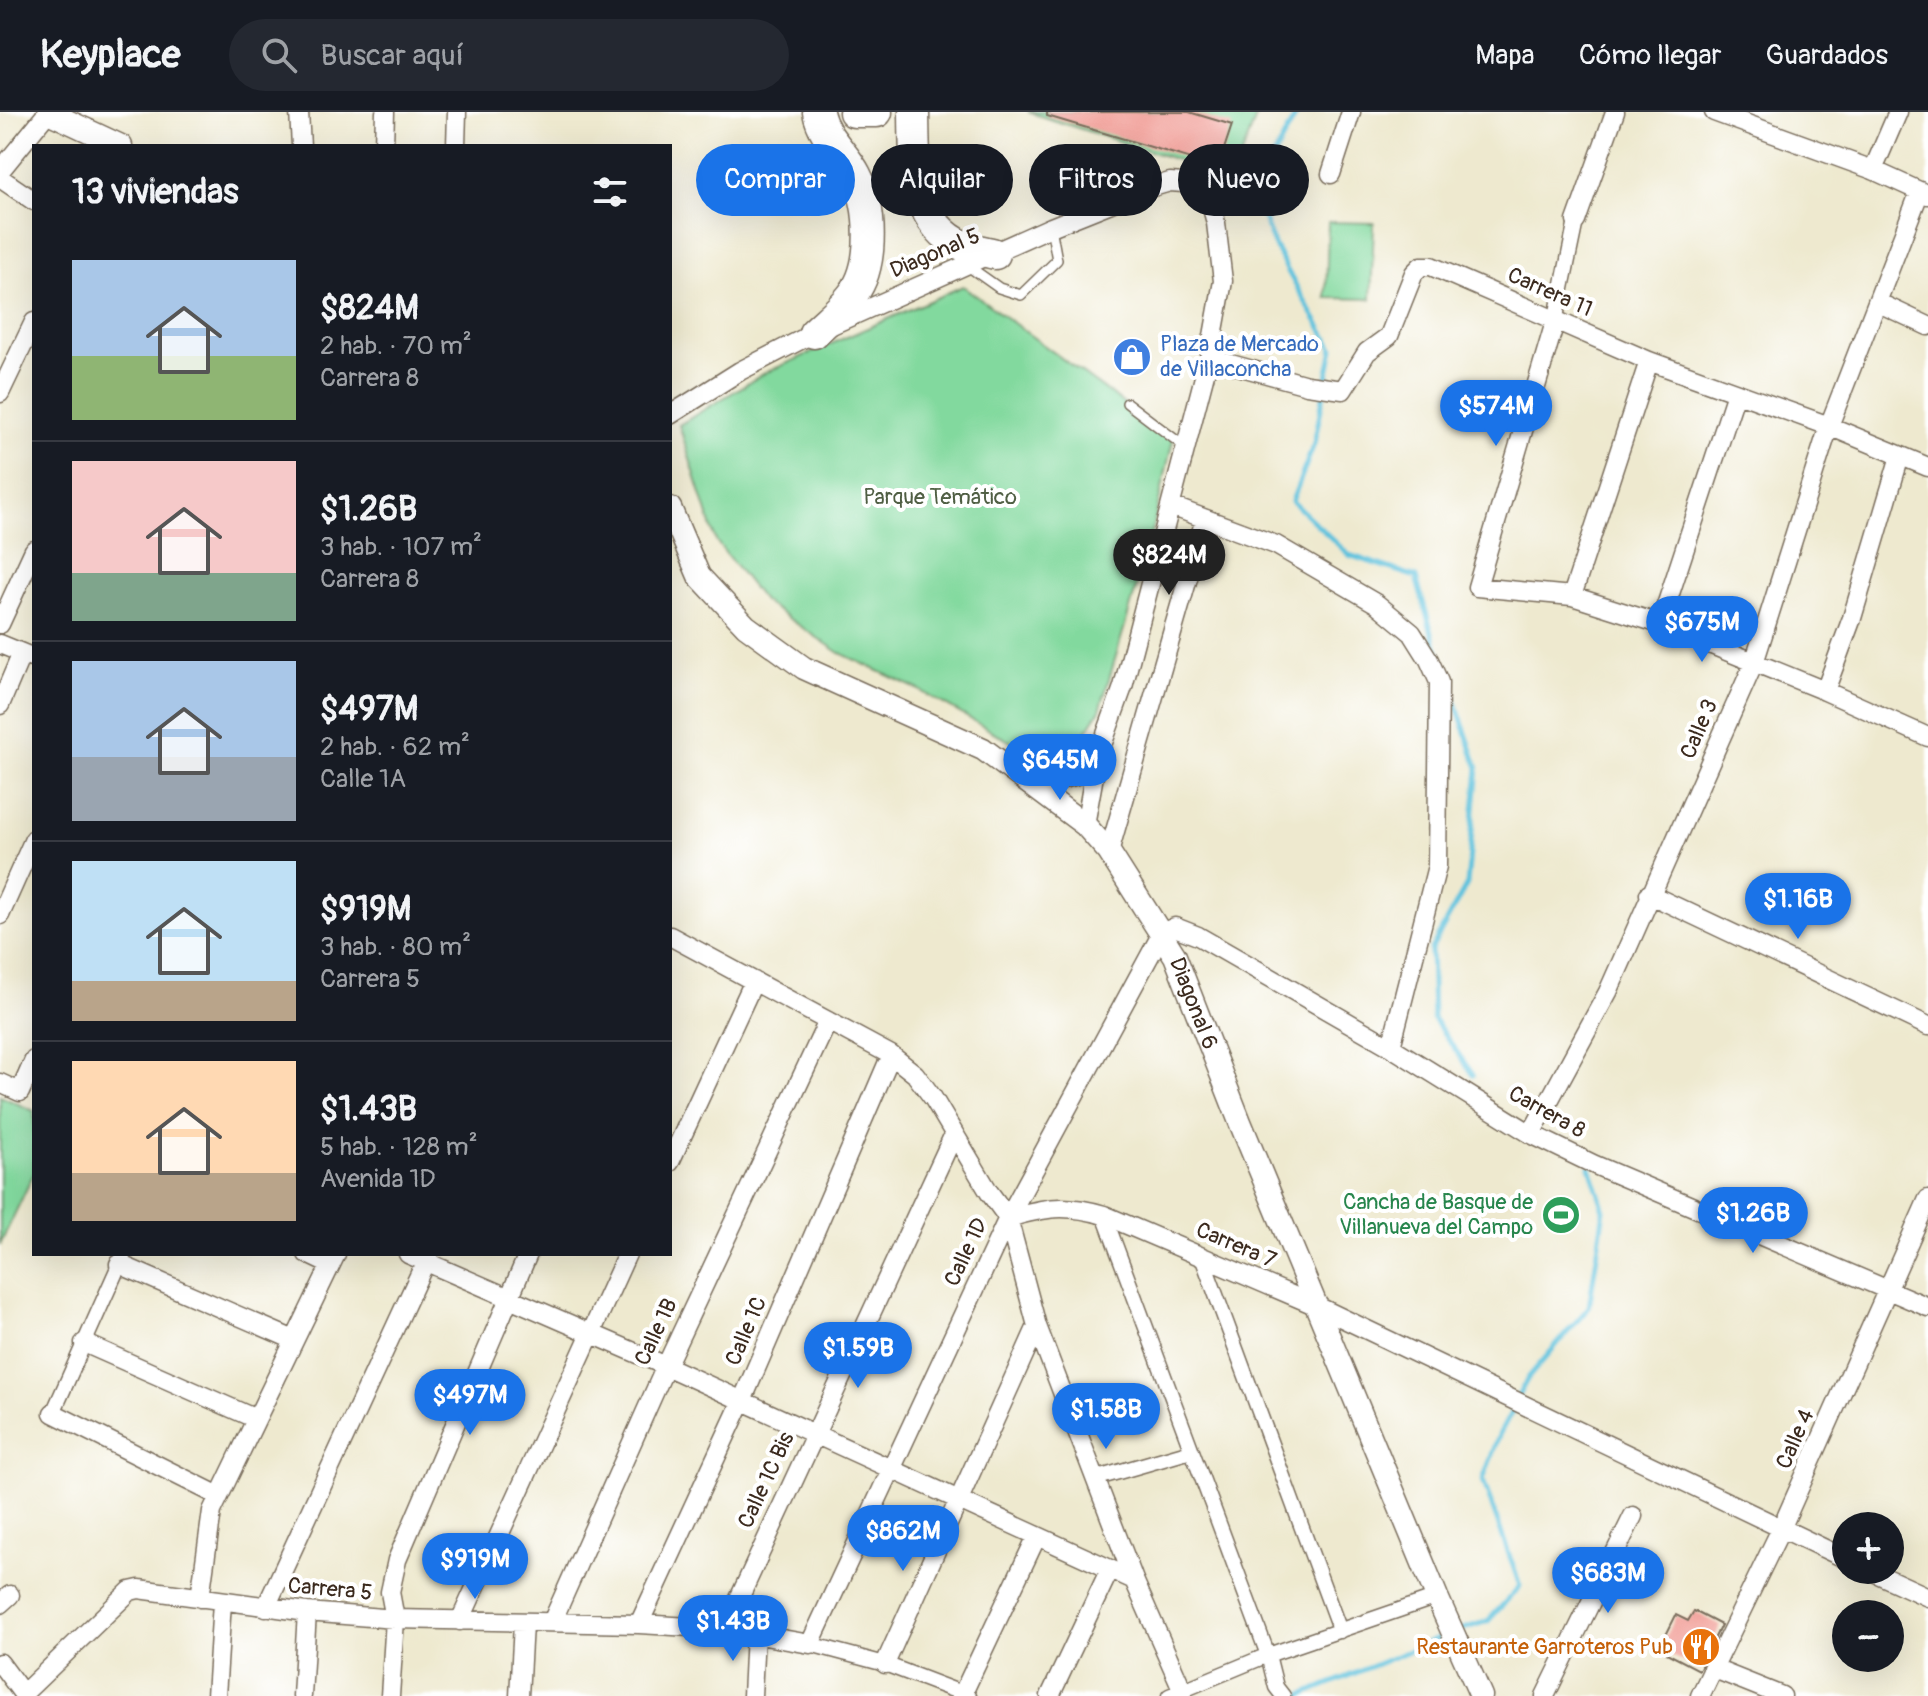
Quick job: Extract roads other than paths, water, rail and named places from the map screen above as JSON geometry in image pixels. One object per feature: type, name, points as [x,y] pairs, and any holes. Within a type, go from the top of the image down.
[{"type":"highway","points":[[814,333],[854,293],[865,267],[870,234],[856,175],[830,140],[818,112]]},
{"type":"highway","points":[[854,112],[877,112]]},
{"type":"highway","points":[[914,112],[915,175],[926,211],[942,231],[963,246],[995,254]]},
{"type":"street","points":[[0,171],[48,112],[117,144]]},
{"type":"street","points":[[299,112],[301,144]]},
{"type":"street","points":[[384,144],[385,112]]},
{"type":"street","points":[[456,144],[457,112]]},
{"type":"street","points":[[1331,174],[1351,112]]},
{"type":"street","points":[[1615,112],[1576,221],[1555,322],[1477,587],[1572,596],[1660,624],[1928,737]]},
{"type":"street","points":[[1714,112],[1873,170],[1924,193]]},
{"type":"street","points":[[1873,170],[1898,112]]},
{"type":"street","points":[[0,178],[32,200]]},
{"type":"street","name":"Diagonal 5","points":[[672,414],[740,371],[814,333],[1051,227],[1170,182],[1197,184],[1211,204],[1223,281],[1209,358]]},
{"type":"street","name":"Calle 3","points":[[1531,1134],[1608,992],[1754,663],[1829,426],[1924,193]]},
{"type":"street","name":"Carrera 11","points":[[1209,358],[1307,385],[1343,390],[1367,352],[1389,336],[1414,273],[1421,266],[1431,266],[1649,361],[1829,426],[1928,467]]},
{"type":"street","points":[[1877,302],[1928,326]]},
{"type":"street","points":[[0,393],[32,326]]},
{"type":"street","points":[[1085,825],[1097,759],[1123,687],[1209,358]]},
{"type":"street","points":[[1572,596],[1649,361]]},
{"type":"street","points":[[1660,624],[1736,393]]},
{"type":"street","points":[[1825,691],[1852,618],[1900,456]]},
{"type":"street","points":[[1171,506],[1276,545],[1377,604],[1412,633],[1439,682],[1437,866],[1391,1047]]},
{"type":"street","name":"Diagonal 6","points":[[672,513],[699,576],[746,626],[804,668],[983,749],[1085,825],[1109,852],[1175,956],[1441,1607],[1481,1696]]},
{"type":"street","points":[[1109,852],[1205,519]]},
{"type":"street","points":[[0,624],[32,554]]},
{"type":"street","points":[[0,644],[28,656],[0,705]]},
{"type":"street","points":[[1009,767],[1053,779],[1083,771],[1097,759]]},
{"type":"street","points":[[0,915],[32,843]]},
{"type":"street","points":[[1649,894],[1928,1026]]},
{"type":"street","name":"Carrera 8","points":[[1162,933],[1175,927],[1198,936],[1391,1047],[1531,1134],[1595,1165],[1928,1307]]},
{"type":"street","name":"Calle 1D","points":[[810,1644],[1008,1218],[1162,933]]},
{"type":"street","points":[[674,938],[891,1055],[915,1074],[933,1098],[1008,1218],[1037,1326],[1176,1693],[1268,1655],[1340,1631],[1441,1607]]},
{"type":"street","points":[[672,1158],[754,981]]},
{"type":"street","name":"Calle 1B","points":[[552,1622],[666,1366],[828,1021]]},
{"type":"street","name":"Calle 1C","points":[[639,1624],[742,1401],[891,1055]]},
{"type":"street","points":[[0,1083],[20,1092],[32,1065]]},
{"type":"street","name":"Calle 1C Bis","points":[[725,1629],[954,1134]]},
{"type":"street","name":"Calle 4","points":[[1700,1696],[1781,1529],[1928,1199]]},
{"type":"street","name":"Carrera 7","points":[[1008,1218],[1054,1207],[1104,1215],[1317,1306],[1832,1553]]},
{"type":"street","points":[[1104,1215],[1268,1655],[1279,1692]]},
{"type":"street","points":[[390,1696],[395,1619],[390,1592],[397,1560],[527,1256]]},
{"type":"street","points":[[460,1621],[626,1256]]},
{"type":"street","points":[[1202,1257],[1340,1631]]},
{"type":"street","points":[[219,1496],[53,1413],[122,1259],[294,1340]]},
{"type":"street","points":[[195,1597],[212,1511],[333,1259]]},
{"type":"street","points":[[266,1607],[427,1259],[507,1299],[666,1366],[1134,1580]]},
{"type":"street","points":[[885,1664],[1037,1326]]},
{"type":"street","points":[[84,1343],[256,1419]]},
{"type":"street","points":[[1094,1479],[1191,1451]]},
{"type":"street","points":[[1545,1696],[1633,1516]]},
{"type":"street","points":[[810,1644],[885,1664],[966,1695],[1037,1536]]},
{"type":"street","points":[[1050,1696],[1110,1569]]},
{"type":"street","points":[[1900,1584],[1928,1597]]},
{"type":"street","name":"Carrera 5","points":[[0,1663],[23,1695],[130,1591],[395,1619],[725,1629],[810,1644]]},
{"type":"street","points":[[216,1696],[222,1602]]},
{"type":"street","points":[[302,1696],[307,1612]]},
{"type":"street","points":[[519,1696],[523,1624]]},
{"type":"street","points":[[752,1696],[755,1633]]},
{"type":"street","points":[[1712,1668],[1782,1696]]},
{"type":"lane","points":[[966,265],[999,288],[1021,295],[1057,260],[1051,227]]},
{"type":"lane","points":[[1127,403],[1186,447]]},
{"type":"waterway","points":[[1298,112],[1268,170],[1261,191],[1261,206],[1276,247],[1333,348],[1326,383]]},
{"type":"waterway","points":[[1324,393],[1314,444],[1292,501],[1349,555],[1416,577],[1478,768],[1467,884],[1431,949],[1433,1018],[1473,1075]]},
{"type":"waterway","points":[[1518,1396],[1528,1378],[1589,1307],[1604,1210],[1590,1167]]},
{"type":"waterway","points":[[1460,1630],[1488,1621],[1520,1586],[1483,1480],[1499,1435],[1514,1407]]},
{"type":"waterway","points":[[1300,1696],[1447,1635]]},
{"type":"place","name":"Plaza de Mercado de Villaconcha","points":[[1132,357]]},
{"type":"place","name":"Cancha de Basque de Villanueva del Campo","points":[[1561,1215]]},
{"type":"place","name":"Restaurante Garroteros Pub","points":[[1701,1647]]},
{"type":"park label","name":"Parque Temático","points":[[940,497]]}]
